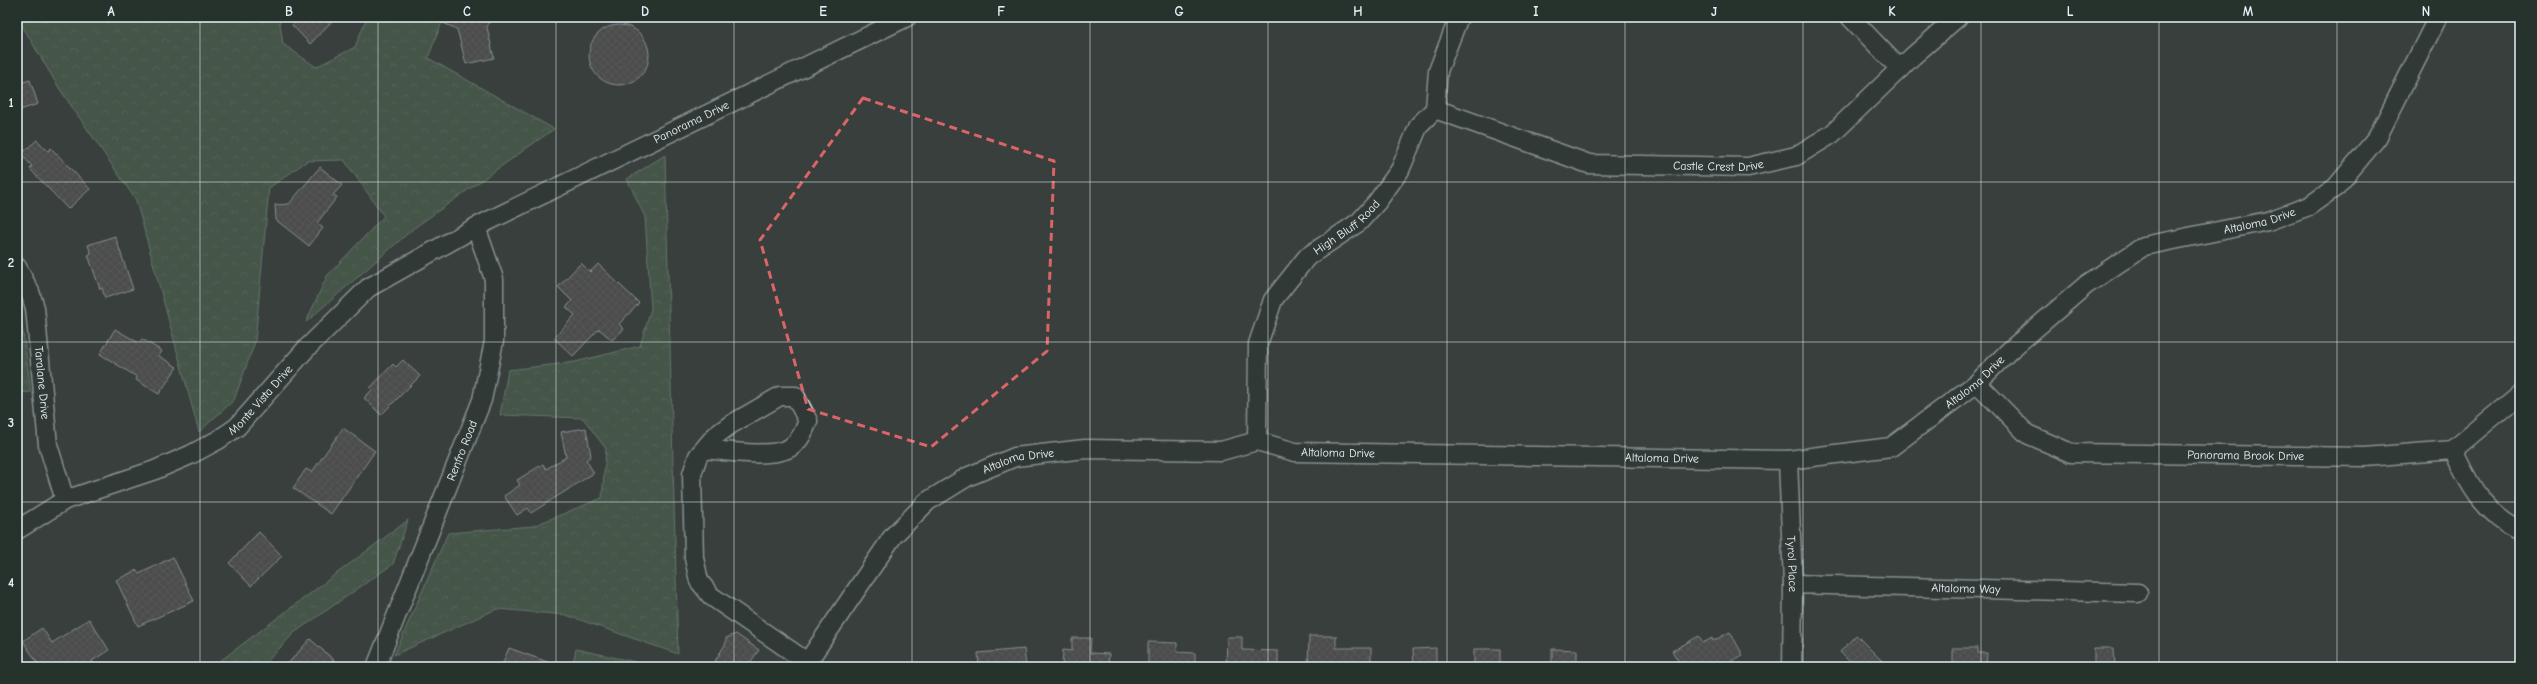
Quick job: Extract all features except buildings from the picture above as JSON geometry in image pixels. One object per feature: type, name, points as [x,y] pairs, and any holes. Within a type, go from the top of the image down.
[{"type":"street","name":"Panorama Drive","points":[[476,226],[907,17]]},
{"type":"street","points":[[1435,109],[1438,71],[1459,17]]},
{"type":"street","points":[[1850,17],[1900,69]]},
{"type":"street","name":"Castle Crest Drive","points":[[1435,109],[1589,164],[1748,167],[1796,156],[1832,134],[1900,69],[1958,17]]},
{"type":"street","name":"Altaloma Drive","points":[[806,664],[894,536],[928,502],[966,477],[1015,456],[1086,449],[1221,451],[1257,441],[1295,452],[1788,460],[1891,447],[1977,383],[2009,351],[2086,285],[2144,246],[2268,220],[2309,206],[2336,187],[2377,138],[2431,19]]},
{"type":"street","name":"High Bluff Road","points":[[1257,441],[1258,344],[1274,300],[1307,257],[1359,222],[1377,202],[1400,170],[1419,125],[1435,109]]},
{"type":"street","name":"Monte Vista Drive","points":[[17,530],[65,500],[155,470],[190,456],[218,440],[236,427],[305,350],[368,288],[476,226]]},
{"type":"street","name":"Renfro Road","points":[[376,667],[482,400],[494,341],[494,279],[476,226]]},
{"type":"street","name":"Taralane Drive","points":[[17,267],[35,308],[46,432],[51,459],[65,500]]},
{"type":"street","name":"Panorama Brook Drive","points":[[1977,383],[2027,434],[2071,453],[2365,457],[2453,450]]},
{"type":"street","points":[[2520,394],[2453,450],[2470,486],[2503,522],[2520,531]]},
{"type":"street","points":[[704,450],[775,453],[790,447],[803,434],[808,422],[795,396],[780,396],[730,425],[715,436],[698,456],[692,474],[694,558],[699,581],[711,596],[806,664]]},
{"type":"street","name":"Tyrol Place","points":[[1788,460],[1793,584],[1792,667]]},
{"type":"street","name":"Altaloma Way","points":[[1793,584],[2138,593]]},
{"type":"highlighted area","points":[[863,98],[1054,161],[1047,351],[931,447],[808,409],[760,240]]},
{"type":"green space","points":[[17,17],[279,17],[283,44],[316,67],[355,47],[367,17],[444,17],[428,58],[554,129],[414,228],[306,322],[327,276],[384,216],[344,160],[307,161],[269,188],[255,342],[234,400],[199,432],[136,200],[59,88]]},
{"type":"green space","points":[[665,155],[678,654],[566,615],[497,609],[394,655],[448,533],[533,526],[602,498],[606,449],[583,418],[500,415],[508,370],[575,362],[640,346],[651,309],[645,217],[627,179]]},
{"type":"green space","points":[[21,317],[31,392],[17,393],[17,318]]},
{"type":"green space","points":[[408,520],[393,564],[294,633],[262,667],[212,667]]},
{"type":"green space","points":[[576,649],[658,667],[572,667]]}]
